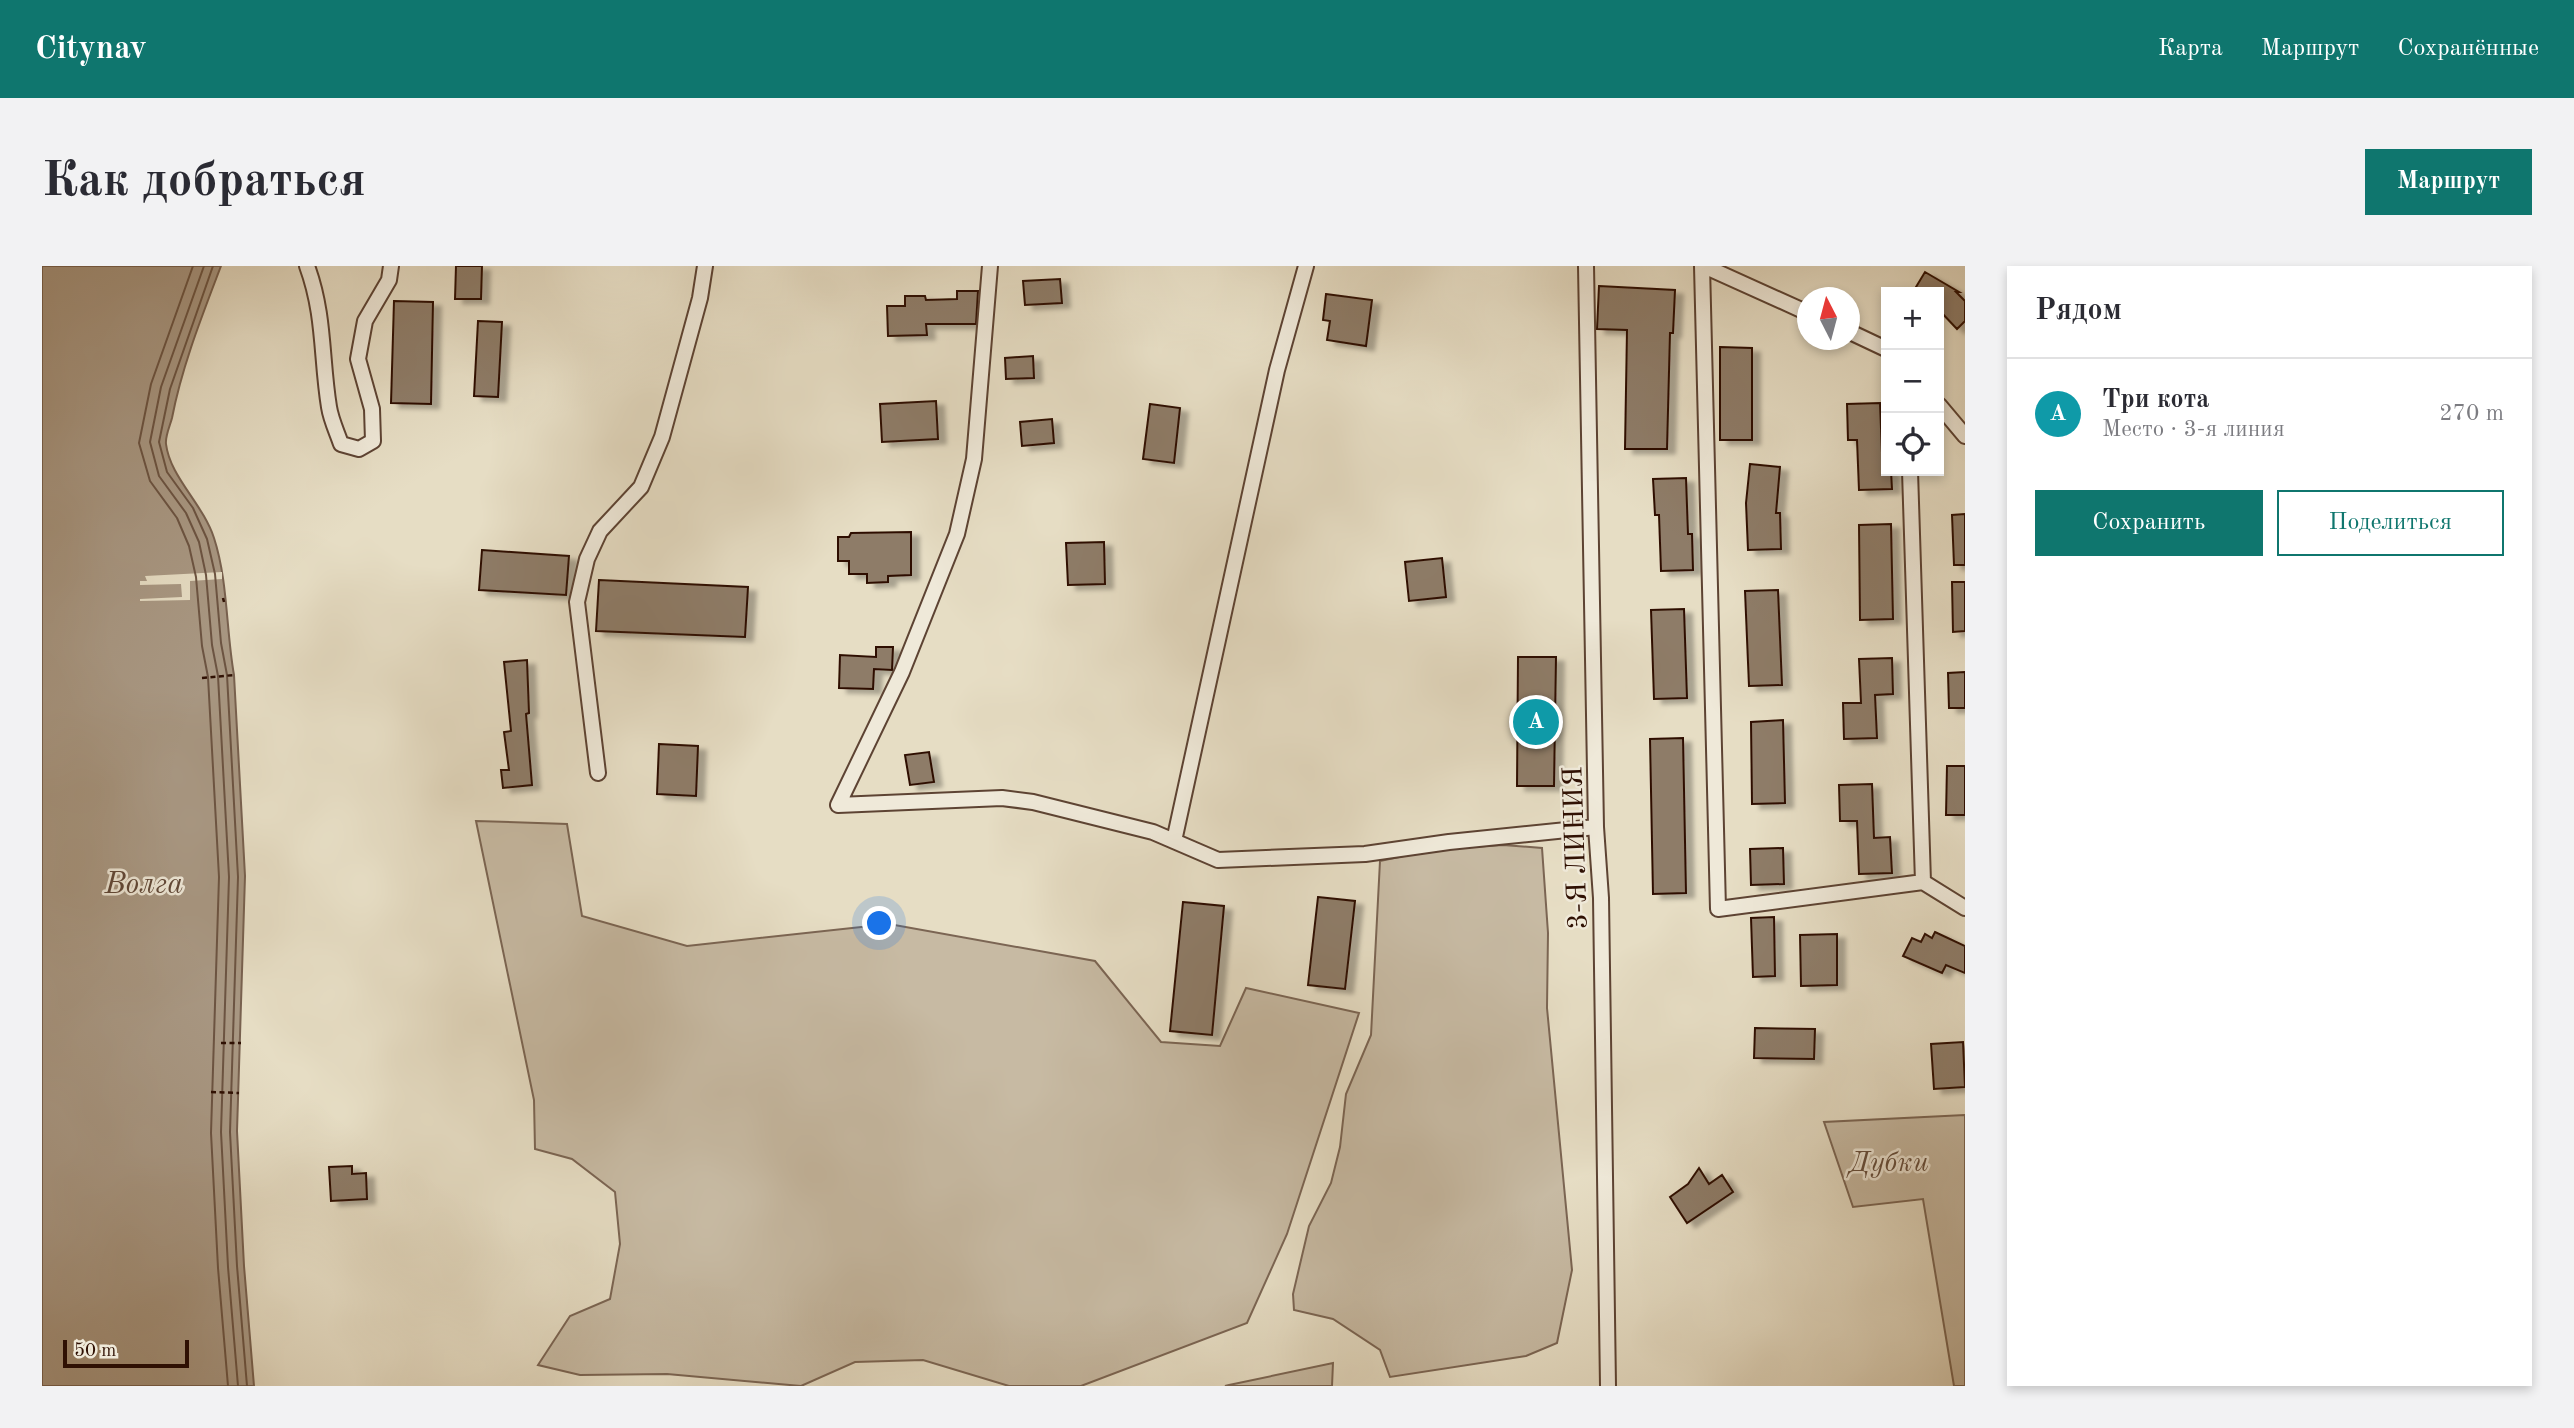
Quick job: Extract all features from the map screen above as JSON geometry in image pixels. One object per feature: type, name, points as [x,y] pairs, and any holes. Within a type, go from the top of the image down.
[{"type":"street","points":[[307,266],[324,334],[330,409],[341,444],[359,449],[373,441],[372,409],[358,359],[365,321],[389,280],[391,266]]},
{"type":"street","points":[[598,773],[577,602],[587,559],[600,531],[641,487],[662,437],[700,298],[705,266]]},
{"type":"street","points":[[990,266],[974,459],[957,534],[902,672],[838,805],[1002,798],[1033,802],[1153,832],[1217,860],[1364,854],[1596,827]]},
{"type":"street","points":[[1174,841],[1277,370],[1306,266]]},
{"type":"street","name":"3-Я ЛИНИЯ","points":[[1586,266],[1596,827],[1601,898],[1608,1386]]},
{"type":"street","points":[[1797,308],[1703,266],[1718,909],[1923,882],[1965,908]]},
{"type":"street","points":[[1860,337],[1881,347]]},
{"type":"street","points":[[1944,411],[1965,436]]},
{"type":"street","points":[[1910,476],[1923,882]]},
{"type":"path","points":[[202,678],[234,675]]},
{"type":"path","points":[[221,1043],[241,1044]]},
{"type":"path","points":[[211,1092],[239,1093]]},
{"type":"green space","points":[[476,821],[567,824],[582,916],[687,946],[889,924],[1095,961],[1161,1042],[1220,1046],[1246,988],[1359,1013],[1287,1234],[1247,1323],[1081,1386],[1009,1386],[923,1360],[855,1362],[801,1386],[667,1374],[580,1375],[538,1365],[570,1316],[610,1299],[620,1244],[615,1192],[572,1159],[535,1149],[534,1100]]},
{"type":"green space","points":[[1503,845],[1542,848],[1548,933],[1547,1008],[1572,1270],[1557,1343],[1526,1356],[1390,1377],[1380,1350],[1333,1319],[1294,1310],[1293,1294],[1309,1226],[1331,1183],[1340,1147],[1346,1094],[1371,1035],[1380,861],[1437,849]]},
{"type":"green space","name":"Дубки","points":[[1965,1115],[1965,1386],[1954,1386],[1923,1199],[1853,1207],[1824,1122]]},
{"type":"green space","points":[[1333,1363],[1332,1386],[1225,1386],[1229,1385]]},
{"type":"water","name":"Волга","points":[[42,266],[221,266],[181,379],[166,441],[174,468],[209,526],[219,554],[234,675],[245,876],[237,1131],[254,1386],[42,1386]]},
{"type":"pier","points":[[222,572],[222,579],[190,581],[190,600],[140,601],[182,597],[181,584],[140,585],[140,581],[147,581],[145,576]]},
{"type":"building","points":[[456,266],[482,266],[481,299],[455,299]]},
{"type":"building","points":[[1925,272],[1959,292],[1956,292],[1965,301],[1965,321],[1957,329],[1944,315],[1944,287],[1916,287]]},
{"type":"building","points":[[1060,279],[1062,303],[1025,305],[1023,281]]},
{"type":"building","points":[[1599,286],[1675,290],[1673,333],[1670,333],[1667,449],[1625,449],[1627,330],[1597,329]]},
{"type":"building","points":[[957,291],[978,291],[976,324],[926,324],[927,335],[888,336],[887,306],[905,306],[905,296],[925,296],[926,300],[957,299]]},
{"type":"building","points":[[1326,294],[1372,300],[1366,346],[1327,340],[1330,321],[1323,320]]},
{"type":"building","points":[[394,301],[433,302],[431,404],[391,403]]},
{"type":"building","points":[[478,321],[502,322],[498,397],[474,396]]},
{"type":"building","points":[[1720,347],[1752,348],[1752,440],[1720,440]]},
{"type":"building","points":[[1033,356],[1034,378],[1006,379],[1005,358]]},
{"type":"building","points":[[936,401],[938,439],[882,442],[880,404]]},
{"type":"building","points":[[1880,403],[1881,476],[1891,476],[1892,489],[1859,490],[1857,440],[1848,440],[1847,404]]},
{"type":"building","points":[[1150,404],[1180,408],[1174,463],[1143,459]]},
{"type":"building","points":[[1052,419],[1054,443],[1022,446],[1020,422]]},
{"type":"building","points":[[1750,464],[1780,467],[1776,513],[1780,513],[1781,549],[1748,550],[1746,503]]},
{"type":"building","points":[[1686,478],[1688,534],[1692,534],[1693,570],[1661,571],[1659,515],[1655,515],[1653,479]]},
{"type":"building","points":[[1965,514],[1965,565],[1954,565],[1952,515]]},
{"type":"building","points":[[1891,524],[1893,619],[1860,620],[1859,525]]},
{"type":"building","points":[[911,532],[911,575],[888,576],[888,582],[867,583],[867,574],[849,574],[849,561],[838,561],[838,537],[849,537],[851,533]]},
{"type":"building","points":[[1104,542],[1105,584],[1068,585],[1066,543]]},
{"type":"building","points":[[482,550],[569,556],[566,595],[479,590]]},
{"type":"building","points":[[1442,558],[1446,597],[1409,601],[1405,562]]},
{"type":"building","points":[[599,580],[748,587],[745,637],[596,631]]},
{"type":"building","points":[[1952,582],[1965,582],[1965,631],[1953,632]]},
{"type":"building","points":[[1778,590],[1782,685],[1749,686],[1745,591]]},
{"type":"building","points":[[1684,609],[1687,698],[1654,699],[1651,610]]},
{"type":"building","points":[[876,647],[893,647],[892,670],[874,669],[873,689],[839,688],[840,655],[876,657]]},
{"type":"building","points":[[1518,657],[1556,657],[1554,786],[1517,786]]},
{"type":"building","points":[[1892,658],[1893,694],[1875,695],[1877,738],[1844,739],[1843,703],[1861,703],[1859,659]]},
{"type":"building","points":[[527,660],[529,713],[526,714],[532,785],[503,788],[501,770],[509,770],[504,732],[511,731],[504,662]]},
{"type":"building","points":[[1965,672],[1965,708],[1949,708],[1948,673]]},
{"type":"building","points":[[1783,720],[1785,803],[1752,804],[1751,722]]},
{"type":"building","points":[[1683,738],[1686,893],[1653,894],[1650,739]]},
{"type":"building","points":[[659,744],[698,746],[696,796],[657,794]]},
{"type":"building","points":[[929,752],[934,782],[910,785],[905,755]]},
{"type":"building","points":[[1947,766],[1965,766],[1965,815],[1946,815]]},
{"type":"building","points":[[1872,784],[1874,838],[1890,837],[1892,873],[1859,874],[1857,821],[1840,821],[1839,785]]},
{"type":"building","points":[[1783,848],[1784,884],[1751,885],[1750,849]]},
{"type":"building","points":[[1318,897],[1355,901],[1345,989],[1308,985]]},
{"type":"building","points":[[1183,902],[1224,906],[1212,1035],[1170,1031]]},
{"type":"building","points":[[1774,917],[1775,976],[1753,977],[1751,918]]},
{"type":"building","points":[[1935,932],[1965,946],[1965,973],[1946,965],[1942,973],[1903,956],[1912,938],[1921,942],[1925,934],[1932,938]]},
{"type":"building","points":[[1837,934],[1837,985],[1801,986],[1800,935]]},
{"type":"building","points":[[1755,1028],[1815,1029],[1814,1059],[1754,1058]]},
{"type":"building","points":[[1963,1042],[1965,1087],[1934,1089],[1931,1044]]},
{"type":"building","points":[[352,1166],[352,1174],[366,1173],[367,1199],[331,1201],[329,1167]]},
{"type":"building","points":[[1699,1168],[1709,1184],[1722,1175],[1733,1192],[1687,1223],[1670,1197],[1688,1184]]},
{"type":"place","name":"Три кота","points":[[1536,722]]}]
